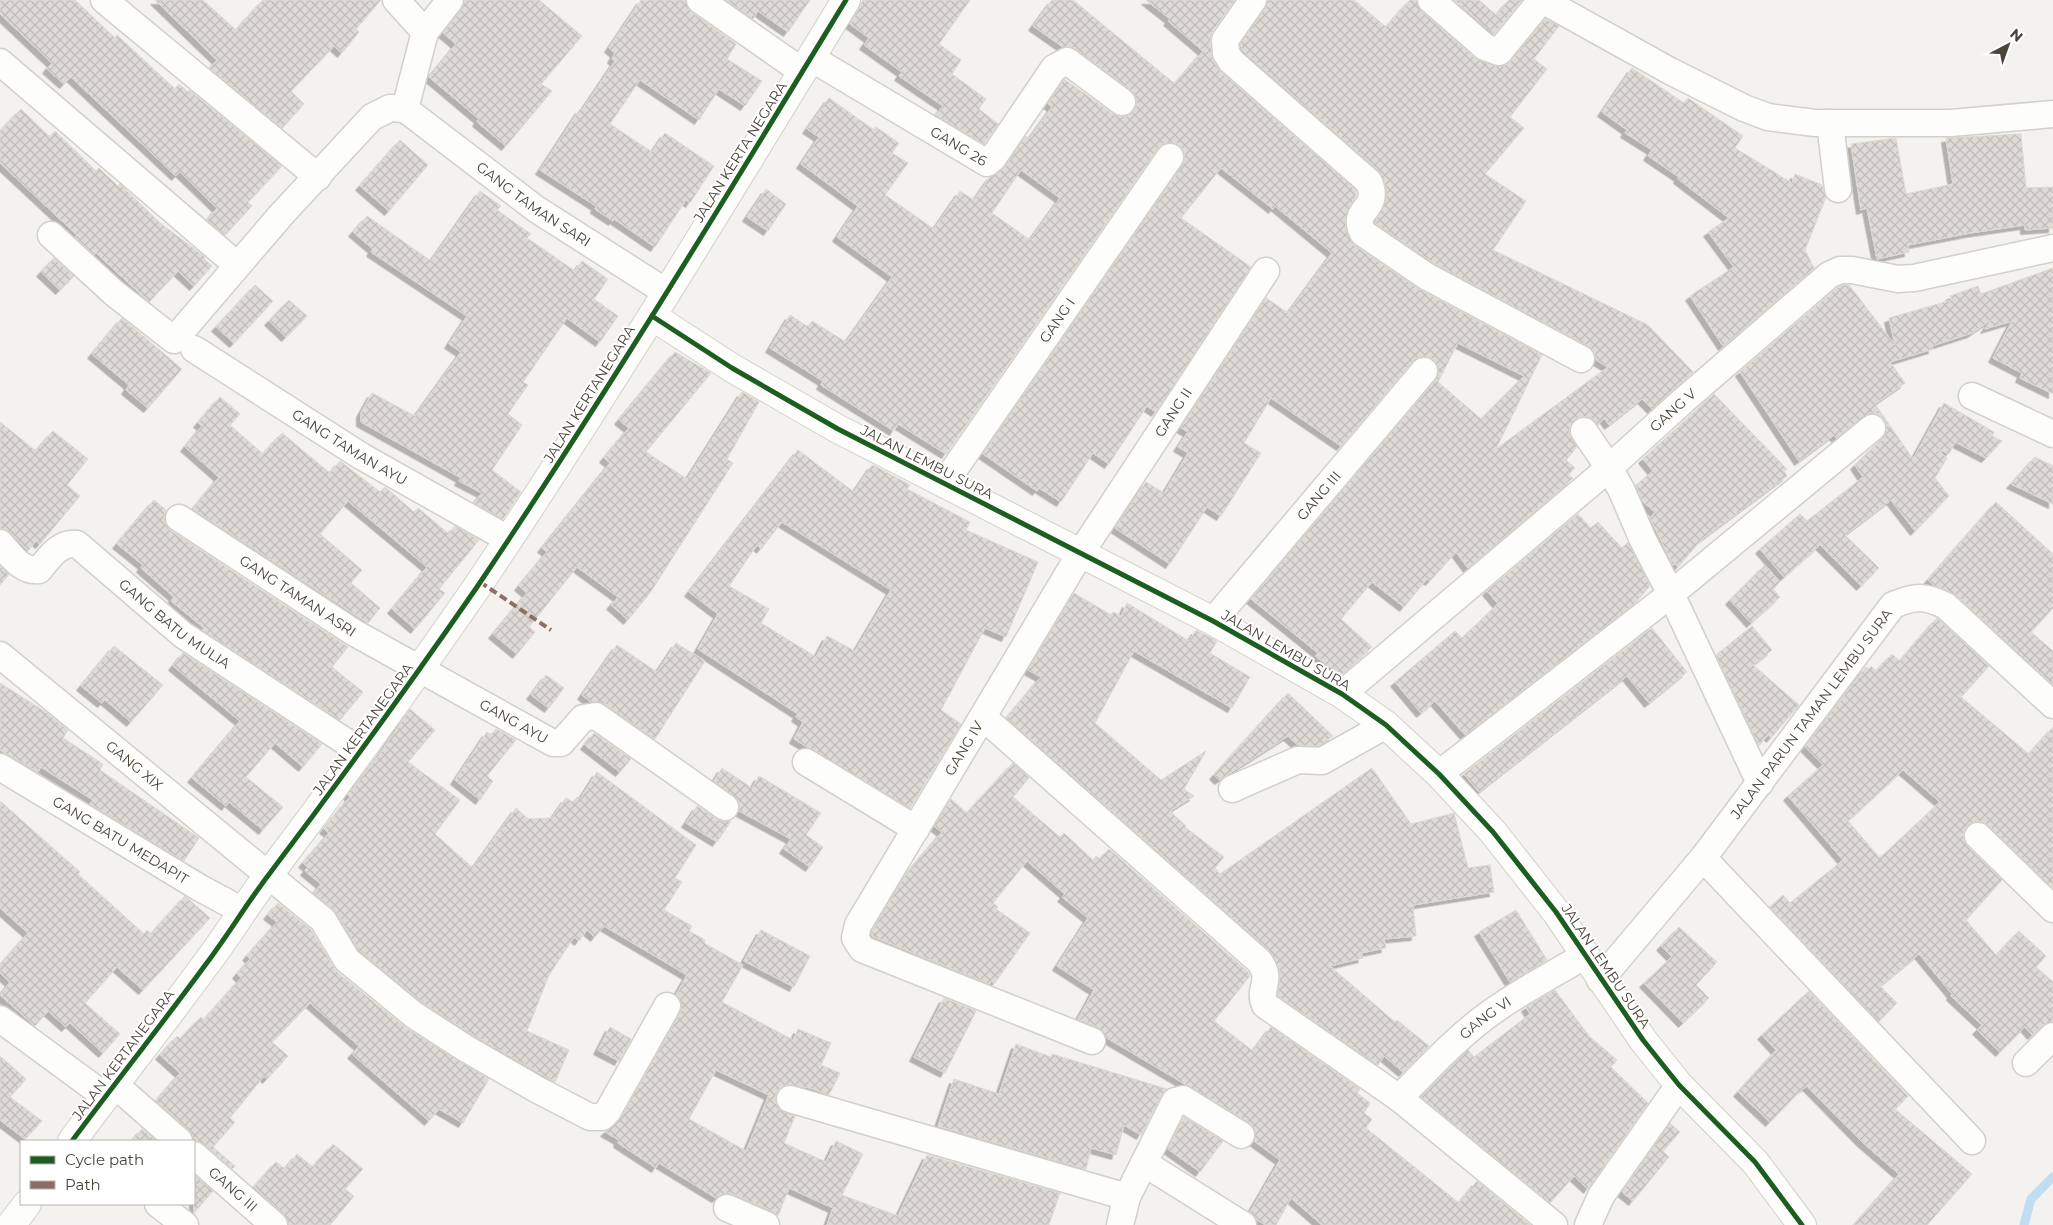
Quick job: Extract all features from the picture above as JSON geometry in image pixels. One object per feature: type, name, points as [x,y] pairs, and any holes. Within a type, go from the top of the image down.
[{"type":"street","points":[[104,0],[318,178]]},
{"type":"street","points":[[396,0],[425,32]]},
{"type":"street","points":[[51,235],[114,293],[174,340],[281,215],[318,178],[372,117],[390,108],[405,109],[425,32],[450,0]]},
{"type":"street","points":[[700,0],[807,65]]},
{"type":"street","name":"JALAN KERTA NEGARA","points":[[652,316],[846,0]]},
{"type":"street","points":[[1253,0],[1225,40],[1226,53],[1231,61],[1369,182],[1374,193],[1371,202],[1359,217],[1359,225],[1363,233],[1426,276],[1581,359]]},
{"type":"street","points":[[1431,0],[1486,47],[1499,52],[1536,6],[1544,1],[1670,71],[1744,108],[1768,117],[1815,123],[1951,123],[2053,114]]},
{"type":"street","name":"GANG 26","points":[[807,65],[987,163],[994,158],[1054,68],[1060,64],[1067,61],[1122,102]]},
{"type":"street","points":[[0,62],[237,265]]},
{"type":"street","name":"GANG TAMAN SARI","points":[[405,109],[536,209],[666,292]]},
{"type":"street","points":[[1830,123],[1838,189]]},
{"type":"street","name":"GANG I","points":[[944,484],[1170,157]]},
{"type":"street","name":"GANG V","points":[[1342,694],[1609,468],[1691,393],[1825,279],[1840,270],[1852,270],[1898,279],[2053,248]]},
{"type":"street","name":"GANG II","points":[[1080,554],[1266,271]]},
{"type":"street","name":"JALAN LEMBU SURA","points":[[652,316],[748,377],[838,429],[1213,621],[1342,694],[1386,725],[1440,774],[1494,832],[1556,912],[1600,980],[1643,1040],[1679,1085],[1755,1162],[1802,1225]]},
{"type":"street","name":"JALAN KERTANEGARA","points":[[73,1140],[208,962],[268,876],[421,668],[551,475],[652,316]]},
{"type":"street","name":"GANG TAMAN AYU","points":[[194,348],[362,456],[508,539]]},
{"type":"street","name":"GANG III","points":[[1213,621],[1424,371]]},
{"type":"street","points":[[1972,396],[2053,434]]},
{"type":"street","points":[[1440,774],[1671,594],[1872,428]]},
{"type":"street","points":[[1584,432],[1609,468],[1760,783]]},
{"type":"street","name":"GANG TAMAN ASRI","points":[[179,518],[353,632],[421,668]]},
{"type":"street","name":"GANG BATU MULIA","points":[[0,543],[23,567],[31,571],[39,570],[58,548],[68,543],[77,544],[183,635],[360,751]]},
{"type":"street","name":"GANG IV","points":[[1080,554],[858,925],[855,938],[857,944],[862,948],[1092,1041]]},
{"type":"street","name":"JALAN PARUN TAMAN LEMBU SURA","points":[[1600,980],[1703,858],[1893,605],[1912,597],[1931,598],[1946,606],[2053,705]]},
{"type":"street","name":"GANG XIX","points":[[0,655],[323,920],[347,960],[414,1015],[473,1053],[590,1118],[602,1117],[608,1112],[667,1006]]},
{"type":"street","name":"GANG AYU","points":[[421,668],[553,743],[561,744],[583,718],[596,716],[725,807]]},
{"type":"street","points":[[983,717],[1259,961],[1267,977],[1263,997],[1265,1005],[1399,1098],[1554,1225]]},
{"type":"street","points":[[1232,789],[1298,760],[1322,761],[1386,725]]},
{"type":"street","points":[[806,762],[916,829]]},
{"type":"street","name":"GANG BATU MEDAPIT","points":[[0,767],[200,888],[243,911]]},
{"type":"street","points":[[1978,836],[2053,909]]},
{"type":"street","points":[[1703,858],[1972,1141]]},
{"type":"street","name":"GANG VI","points":[[1399,1098],[1459,1039],[1488,1014],[1584,956]]},
{"type":"street","points":[[0,1019],[110,1090],[178,1140]]},
{"type":"street","points":[[2026,1063],[2053,1036]]},
{"type":"street","points":[[1588,1225],[1601,1196],[1679,1085]]},
{"type":"street","points":[[790,1099],[1127,1197]]},
{"type":"street","points":[[1120,1225],[1127,1197],[1175,1101],[1183,1099],[1241,1135]]},
{"type":"street","name":"GANG III","points":[[195,1156],[274,1225]]},
{"type":"street","points":[[1144,1163],[1243,1225]]},
{"type":"street","points":[[11,1225],[26,1205]]},
{"type":"street","points":[[159,1205],[185,1225]]},
{"type":"street","points":[[727,1208],[766,1225]]},
{"type":"building","points":[[0,0],[75,0],[115,38],[117,35],[175,89],[179,84],[188,92],[189,90],[282,166],[248,202],[252,206],[225,235],[207,220],[217,208],[180,172],[176,176],[71,77],[64,84],[47,69],[52,63],[0,14]]},
{"type":"building","points":[[155,0],[203,0],[236,30],[263,0],[381,0],[356,29],[359,32],[342,53],[334,46],[291,91],[304,104],[282,128],[209,68],[217,60]]},
{"type":"building","points":[[465,0],[539,0],[582,36],[541,84],[552,91],[506,146],[477,122],[479,119],[429,77],[456,44],[443,33],[462,9]]},
{"type":"building","points":[[641,0],[685,0],[691,12],[736,44],[727,59],[762,81],[745,106],[719,89],[699,120],[640,80],[610,124],[652,152],[665,133],[714,166],[690,203],[686,200],[655,247],[614,219],[613,221],[595,209],[596,206],[540,170],[580,109],[582,110],[615,61],[612,59],[615,53],[609,48]]},
{"type":"building","points":[[726,0],[810,0],[788,32],[758,11],[753,19]]},
{"type":"building","points":[[863,0],[970,0],[939,44],[961,60],[952,74],[986,99],[979,109],[998,124],[984,144],[936,115],[943,106],[899,76],[902,72],[864,45],[869,38],[850,24]]},
{"type":"building","points":[[1052,0],[1073,0],[1175,84],[1203,51],[1168,21],[1170,19],[1146,0],[1235,0],[1212,32],[1210,41],[1213,61],[1221,72],[1356,190],[1356,195],[1345,218],[1346,230],[1354,245],[1419,289],[1542,355],[1496,449],[1608,367],[1596,360],[1594,352],[1588,346],[1434,263],[1375,223],[1386,199],[1386,187],[1379,171],[1243,51],[1240,44],[1265,9],[1268,0],[1354,0],[1386,27],[1410,0],[1416,0],[1421,11],[1475,58],[1495,66],[1504,66],[1511,61],[1545,19],[1559,26],[1534,59],[1547,69],[1510,117],[1524,128],[1485,174],[1526,201],[1493,250],[1648,325],[1693,372],[1652,409],[1642,399],[1609,425],[1604,418],[1598,425],[1590,417],[1582,416],[1575,419],[1571,424],[1569,432],[1577,447],[1566,460],[1575,468],[1568,475],[1573,478],[1468,568],[1456,552],[1430,581],[1427,579],[1404,607],[1372,582],[1341,619],[1372,647],[1341,675],[1315,656],[1318,653],[1251,599],[1435,381],[1439,374],[1438,366],[1433,359],[1426,356],[1419,357],[1413,361],[1341,446],[1271,398],[1244,443],[1261,453],[1221,516],[1207,507],[1170,564],[1115,528],[1146,482],[1164,493],[1188,453],[1178,447],[1188,432],[1181,428],[1266,298],[1288,313],[1332,253],[1275,206],[1273,209],[1221,168],[1181,218],[1251,267],[1156,412],[1147,406],[1109,464],[1093,453],[1061,502],[1039,488],[1037,491],[983,454],[1182,166],[1185,159],[1184,151],[1178,144],[1172,142],[1164,143],[1158,148],[946,454],[898,424],[894,431],[821,385],[823,381],[770,348],[790,315],[808,327],[812,321],[846,342],[892,277],[837,237],[858,206],[801,164],[819,137],[807,129],[829,98],[874,130],[876,127],[899,143],[892,153],[908,163],[885,195],[934,229],[960,191],[974,200],[990,177],[1005,167],[1026,136],[1029,139],[1052,107],[1048,104],[1064,79],[1113,114],[1120,117],[1127,116],[1134,111],[1137,104],[1136,97],[1131,90],[1076,49],[1069,46],[1063,47],[1033,26]],"holes":[[[1021,170],[1060,198],[1030,240],[992,213]],[[1458,343],[1524,376],[1481,419],[1438,382]]]},
{"type":"building","points":[[1454,0],[1479,0],[1496,15],[1509,0],[1522,0],[1494,34]]},
{"type":"building","points":[[1632,68],[1684,103],[1688,98],[1743,136],[1735,148],[1792,183],[1795,174],[1822,185],[1826,197],[1805,250],[1814,268],[1723,346],[1690,296],[1734,267],[1708,232],[1729,218],[1678,179],[1679,177],[1648,156],[1652,150],[1625,133],[1627,130],[1602,112]]},
{"type":"building","points":[[21,109],[50,137],[55,131],[96,171],[99,168],[118,186],[120,184],[160,223],[205,257],[204,259],[212,266],[194,286],[178,271],[149,302],[96,253],[94,255],[75,237],[77,235],[0,163],[0,131]]},
{"type":"building","points":[[2021,134],[2026,188],[2053,187],[2053,228],[2025,230],[2025,225],[1970,233],[1908,245],[1909,252],[1877,259],[1867,208],[1861,210],[1851,144],[1896,138],[1906,194],[1953,184],[1946,138]]},
{"type":"building","points":[[400,140],[428,165],[389,211],[360,186]]},
{"type":"building","points":[[766,189],[786,204],[768,231],[747,217]]},
{"type":"building","points":[[480,191],[501,206],[497,210],[531,234],[527,238],[575,271],[582,261],[608,279],[594,299],[618,316],[600,342],[567,318],[523,382],[528,385],[508,414],[522,425],[492,470],[521,492],[503,519],[474,503],[482,493],[459,481],[461,478],[361,422],[361,413],[372,393],[415,416],[461,352],[449,344],[467,316],[371,252],[373,249],[353,232],[367,216],[431,261]]},
{"type":"building","points":[[54,258],[74,276],[60,290],[41,272]]},
{"type":"building","points":[[2053,268],[2053,394],[2020,378],[2022,373],[1993,358],[2012,321],[1985,329],[1991,320],[1972,333],[1932,346],[1933,349],[1890,362],[1905,383],[1875,404],[1913,459],[1944,403],[1994,432],[1992,436],[2002,441],[1986,458],[1955,442],[1949,454],[1936,448],[1947,458],[1935,478],[1949,496],[1915,531],[1891,500],[1845,535],[1879,568],[1861,586],[1820,545],[1784,577],[1760,549],[1800,514],[1807,521],[1863,477],[1855,465],[1882,439],[1886,433],[1887,425],[1878,414],[1869,413],[1836,438],[1834,435],[1799,461],[1740,372],[1837,288],[1843,285],[1849,285],[1895,345],[1889,318],[1952,300],[1950,296],[1978,286],[1981,294]]},
{"type":"building","points":[[255,285],[273,301],[234,343],[216,327]]},
{"type":"building","points":[[289,300],[307,316],[286,337],[269,321]]},
{"type":"building","points":[[122,318],[182,369],[148,408],[126,390],[129,385],[92,354]]},
{"type":"building","points":[[675,352],[711,373],[646,452],[687,479],[742,392],[759,402],[727,459],[733,463],[650,593],[628,620],[611,605],[618,597],[577,567],[529,627],[535,632],[517,654],[493,634],[527,593],[519,586],[547,552],[542,548],[610,463],[604,458],[629,428],[619,420]]},
{"type":"building","points":[[1714,394],[1787,469],[1784,471],[1787,476],[1701,540],[1678,567],[1675,564],[1673,565],[1650,518],[1655,512],[1642,501],[1636,485],[1653,471],[1643,459]]},
{"type":"building","points":[[220,397],[240,414],[230,425],[263,454],[282,433],[330,473],[340,461],[380,492],[385,487],[414,512],[418,508],[449,534],[455,526],[479,540],[439,589],[445,593],[415,629],[392,609],[427,567],[348,501],[320,534],[362,570],[351,583],[380,608],[368,623],[193,509],[219,477],[185,447],[202,426],[198,423]]},
{"type":"building","points":[[0,422],[36,451],[53,431],[88,459],[67,485],[80,496],[40,544],[36,541],[28,551],[11,533],[0,528]]},
{"type":"building","points":[[798,450],[854,492],[872,465],[875,466],[910,485],[907,489],[970,522],[966,530],[1038,562],[1006,637],[985,628],[941,710],[961,724],[910,808],[794,739],[803,722],[796,717],[798,714],[698,649],[718,614],[689,592]],"holes":[[[782,522],[891,590],[855,651],[827,636],[816,657],[761,623],[769,609],[729,586],[757,545],[761,549]]]},
{"type":"building","points":[[2035,457],[2053,466],[2053,504],[2011,484]]},
{"type":"building","points":[[154,500],[166,510],[165,524],[171,531],[348,647],[332,667],[363,692],[340,720],[202,630],[204,628],[171,601],[174,597],[141,568],[143,565],[117,544]]},
{"type":"building","points":[[1996,502],[2053,554],[2053,608],[2031,632],[2053,651],[2053,685],[1956,595],[1933,585],[1928,580]]},
{"type":"building","points":[[1578,514],[1591,528],[1598,522],[1622,548],[1628,542],[1650,586],[1634,604],[1465,735],[1435,701],[1421,713],[1395,682],[1455,631],[1462,638],[1498,604],[1487,591]]},
{"type":"building","points":[[1765,565],[1780,582],[1773,589],[1780,597],[1751,623],[1730,600]]},
{"type":"building","points":[[0,566],[9,574],[0,585]]},
{"type":"building","points":[[1074,593],[1111,615],[1113,612],[1121,616],[1127,603],[1189,641],[1196,630],[1217,641],[1210,653],[1250,677],[1232,708],[1134,651],[1095,723],[1161,780],[1206,751],[1184,789],[1194,796],[1170,811],[1185,827],[1224,857],[1215,868],[1220,874],[1372,768],[1411,824],[1454,813],[1468,868],[1490,865],[1494,892],[1413,905],[1416,936],[1384,939],[1386,948],[1361,953],[1363,958],[1330,966],[1395,1022],[1397,1020],[1429,1046],[1403,1072],[1384,1056],[1378,1065],[1278,996],[1280,970],[1269,950],[1007,718],[1041,677],[1028,670]]},
{"type":"building","points":[[1937,618],[1989,666],[1961,697],[2029,754],[2053,727],[2053,888],[1988,825],[1981,821],[1973,822],[1967,826],[1963,833],[1964,841],[1968,847],[2002,880],[1966,920],[1996,955],[2019,931],[2046,956],[2036,967],[2053,982],[2053,1021],[2043,1025],[2032,1035],[2025,1027],[2000,1052],[1977,1030],[1982,1025],[1951,996],[1952,994],[1919,954],[1880,986],[1897,1003],[1879,1021],[1770,907],[1783,895],[1790,903],[1843,860],[1788,796],[1823,765],[1805,747],[1866,667],[1869,669],[1871,666],[1876,671],[1892,654],[1900,661]],"holes":[[[1903,770],[1940,802],[1880,858],[1848,821]]]},
{"type":"building","points":[[1752,626],[1772,650],[1753,665],[1799,705],[1771,738],[1768,735],[1759,746],[1716,655]]},
{"type":"building","points":[[1652,628],[1687,672],[1649,703],[1627,676],[1479,792],[1464,774]]},
{"type":"building","points":[[676,643],[705,661],[655,739],[605,704],[591,702],[582,695],[617,645],[657,672]]},
{"type":"building","points":[[114,646],[163,685],[131,722],[105,700],[102,703],[81,686]]},
{"type":"building","points":[[183,653],[322,744],[303,767],[275,743],[246,777],[283,807],[263,830],[229,802],[226,806],[192,778],[240,721],[173,666]]},
{"type":"building","points":[[546,675],[564,688],[549,708],[531,695]]},
{"type":"building","points":[[0,683],[47,713],[68,730],[63,738],[103,764],[100,770],[199,838],[184,861],[90,804],[93,800],[41,767],[38,772],[0,750]]},
{"type":"building","points":[[1288,693],[1333,736],[1318,746],[1298,745],[1288,736],[1219,780],[1214,775]]},
{"type":"building","points":[[410,709],[435,730],[408,762],[460,800],[435,834],[473,868],[516,808],[528,819],[552,818],[566,798],[573,802],[577,797],[580,799],[597,772],[696,845],[675,878],[682,882],[664,910],[692,926],[689,931],[705,940],[704,943],[743,965],[722,1002],[793,1040],[798,1029],[831,1043],[821,1065],[840,1073],[829,1095],[811,1088],[787,1084],[779,1089],[776,1094],[775,1102],[780,1110],[795,1116],[784,1143],[826,1162],[836,1141],[863,1154],[842,1195],[898,1216],[927,1155],[1060,1193],[1049,1225],[827,1225],[833,1208],[789,1188],[778,1216],[772,1211],[733,1194],[725,1193],[716,1198],[659,1163],[656,1168],[618,1143],[619,1140],[605,1132],[621,1118],[680,1013],[682,1005],[676,995],[687,975],[604,926],[595,937],[587,930],[579,941],[574,937],[549,975],[527,1031],[569,1050],[555,1082],[473,1035],[423,1003],[359,950],[336,912],[314,893],[321,884],[305,871],[308,867],[303,863],[329,833],[324,829],[350,797],[348,795],[379,755]],"holes":[[[716,1070],[769,1095],[746,1151],[689,1119]]]},
{"type":"building","points":[[496,729],[516,740],[487,776],[493,781],[480,800],[455,780],[487,732],[491,735]]},
{"type":"building","points":[[594,733],[631,759],[620,772],[585,745]]},
{"type":"building","points":[[1013,763],[1029,778],[1013,797],[1060,837],[1064,833],[1093,860],[1096,856],[1100,859],[1109,849],[1247,971],[1250,976],[1214,1021],[1253,1051],[1271,1027],[1360,1089],[1357,1093],[1370,1103],[1364,1113],[1372,1119],[1366,1128],[1459,1203],[1477,1181],[1530,1225],[1322,1225],[1291,1198],[1276,1225],[1266,1225],[1257,1220],[1250,1212],[1280,1160],[1254,1141],[1254,1128],[1249,1122],[1107,1038],[1098,1027],[1078,1019],[1094,990],[1057,966],[1088,918],[1062,897],[1065,894],[1027,861],[993,903],[998,907],[996,909],[1030,933],[995,983],[991,981],[990,984],[872,936],[872,931],[905,876],[942,832],[934,826],[951,799],[967,813]]},
{"type":"building","points":[[722,768],[752,788],[759,776],[821,813],[806,835],[823,847],[810,867],[784,849],[791,839],[739,811],[738,800],[714,781]]},
{"type":"building","points":[[0,801],[80,872],[78,874],[144,934],[147,930],[151,934],[185,896],[210,918],[143,990],[117,967],[85,1003],[120,1034],[103,1053],[70,1023],[66,1027],[48,1011],[35,1026],[0,995],[10,982],[0,973],[0,965],[28,933],[0,908]]},
{"type":"building","points":[[697,806],[717,819],[724,822],[731,821],[717,842],[686,823]]},
{"type":"building","points":[[278,903],[311,930],[337,972],[406,1028],[489,1079],[463,1123],[439,1109],[429,1121],[352,1054],[359,1046],[310,1003],[272,1042],[288,1056],[267,1079],[264,1076],[230,1118],[235,1122],[213,1147],[235,1166],[232,1169],[204,1144],[194,1140],[189,1130],[156,1101],[180,1073],[160,1055],[177,1036],[180,1039],[201,1017],[204,1020],[241,978],[237,974],[250,959],[247,956],[277,922],[268,915]]},
{"type":"building","points":[[1516,910],[1547,960],[1510,982],[1479,932]]},
{"type":"building","points":[[1679,927],[1717,962],[1696,985],[1709,998],[1683,1023],[1644,983],[1672,957],[1661,946]]},
{"type":"building","points":[[761,930],[810,956],[794,987],[744,961]]},
{"type":"building","points":[[1555,990],[1589,1036],[1617,1060],[1611,1067],[1648,1103],[1588,1189],[1574,1176],[1550,1203],[1421,1097],[1468,1050],[1474,1057],[1530,1014],[1526,1007]]},
{"type":"building","points":[[1809,991],[1908,1096],[1895,1109],[1972,1174],[1927,1225],[1854,1225],[1899,1174],[1862,1142],[1807,1086],[1770,1122],[1738,1092],[1776,1050],[1762,1035]]},
{"type":"building","points":[[944,998],[976,1011],[945,1073],[914,1057]]},
{"type":"building","points":[[610,1027],[631,1039],[619,1061],[598,1050]]},
{"type":"building","points":[[1016,1044],[1051,1057],[1052,1054],[1167,1089],[1162,1094],[1141,1135],[1124,1125],[1116,1155],[1091,1148],[1086,1169],[938,1126],[954,1079],[999,1094]]},
{"type":"building","points":[[0,1056],[26,1079],[10,1097],[42,1121],[25,1139],[0,1120]]},
{"type":"building","points":[[1184,1117],[1223,1141],[1200,1172],[1168,1149]]},
{"type":"building","points":[[1670,1123],[1680,1132],[1663,1151],[1669,1157],[1633,1201],[1622,1192]]},
{"type":"building","points":[[142,1129],[156,1140],[133,1140]]},
{"type":"building","points":[[333,1144],[363,1169],[345,1189],[354,1196],[330,1225],[289,1225],[284,1214],[254,1187],[276,1162],[285,1169],[297,1154],[313,1167]]},
{"type":"building","points":[[195,1176],[213,1191],[194,1213],[195,1205]]},
{"type":"waterway","points":[[2024,1225],[2031,1199],[2053,1177]]},
{"type":"marked path","points":[[480,582],[551,630]]},
{"type":"cycle path","points":[[73,1140],[214,953],[477,587],[619,369],[846,0]]},
{"type":"cycle path","points":[[652,316],[732,368],[838,429],[1213,621],[1342,694],[1386,725],[1439,774],[1493,832],[1556,912],[1643,1040],[1679,1085],[1755,1162],[1802,1225]]}]
